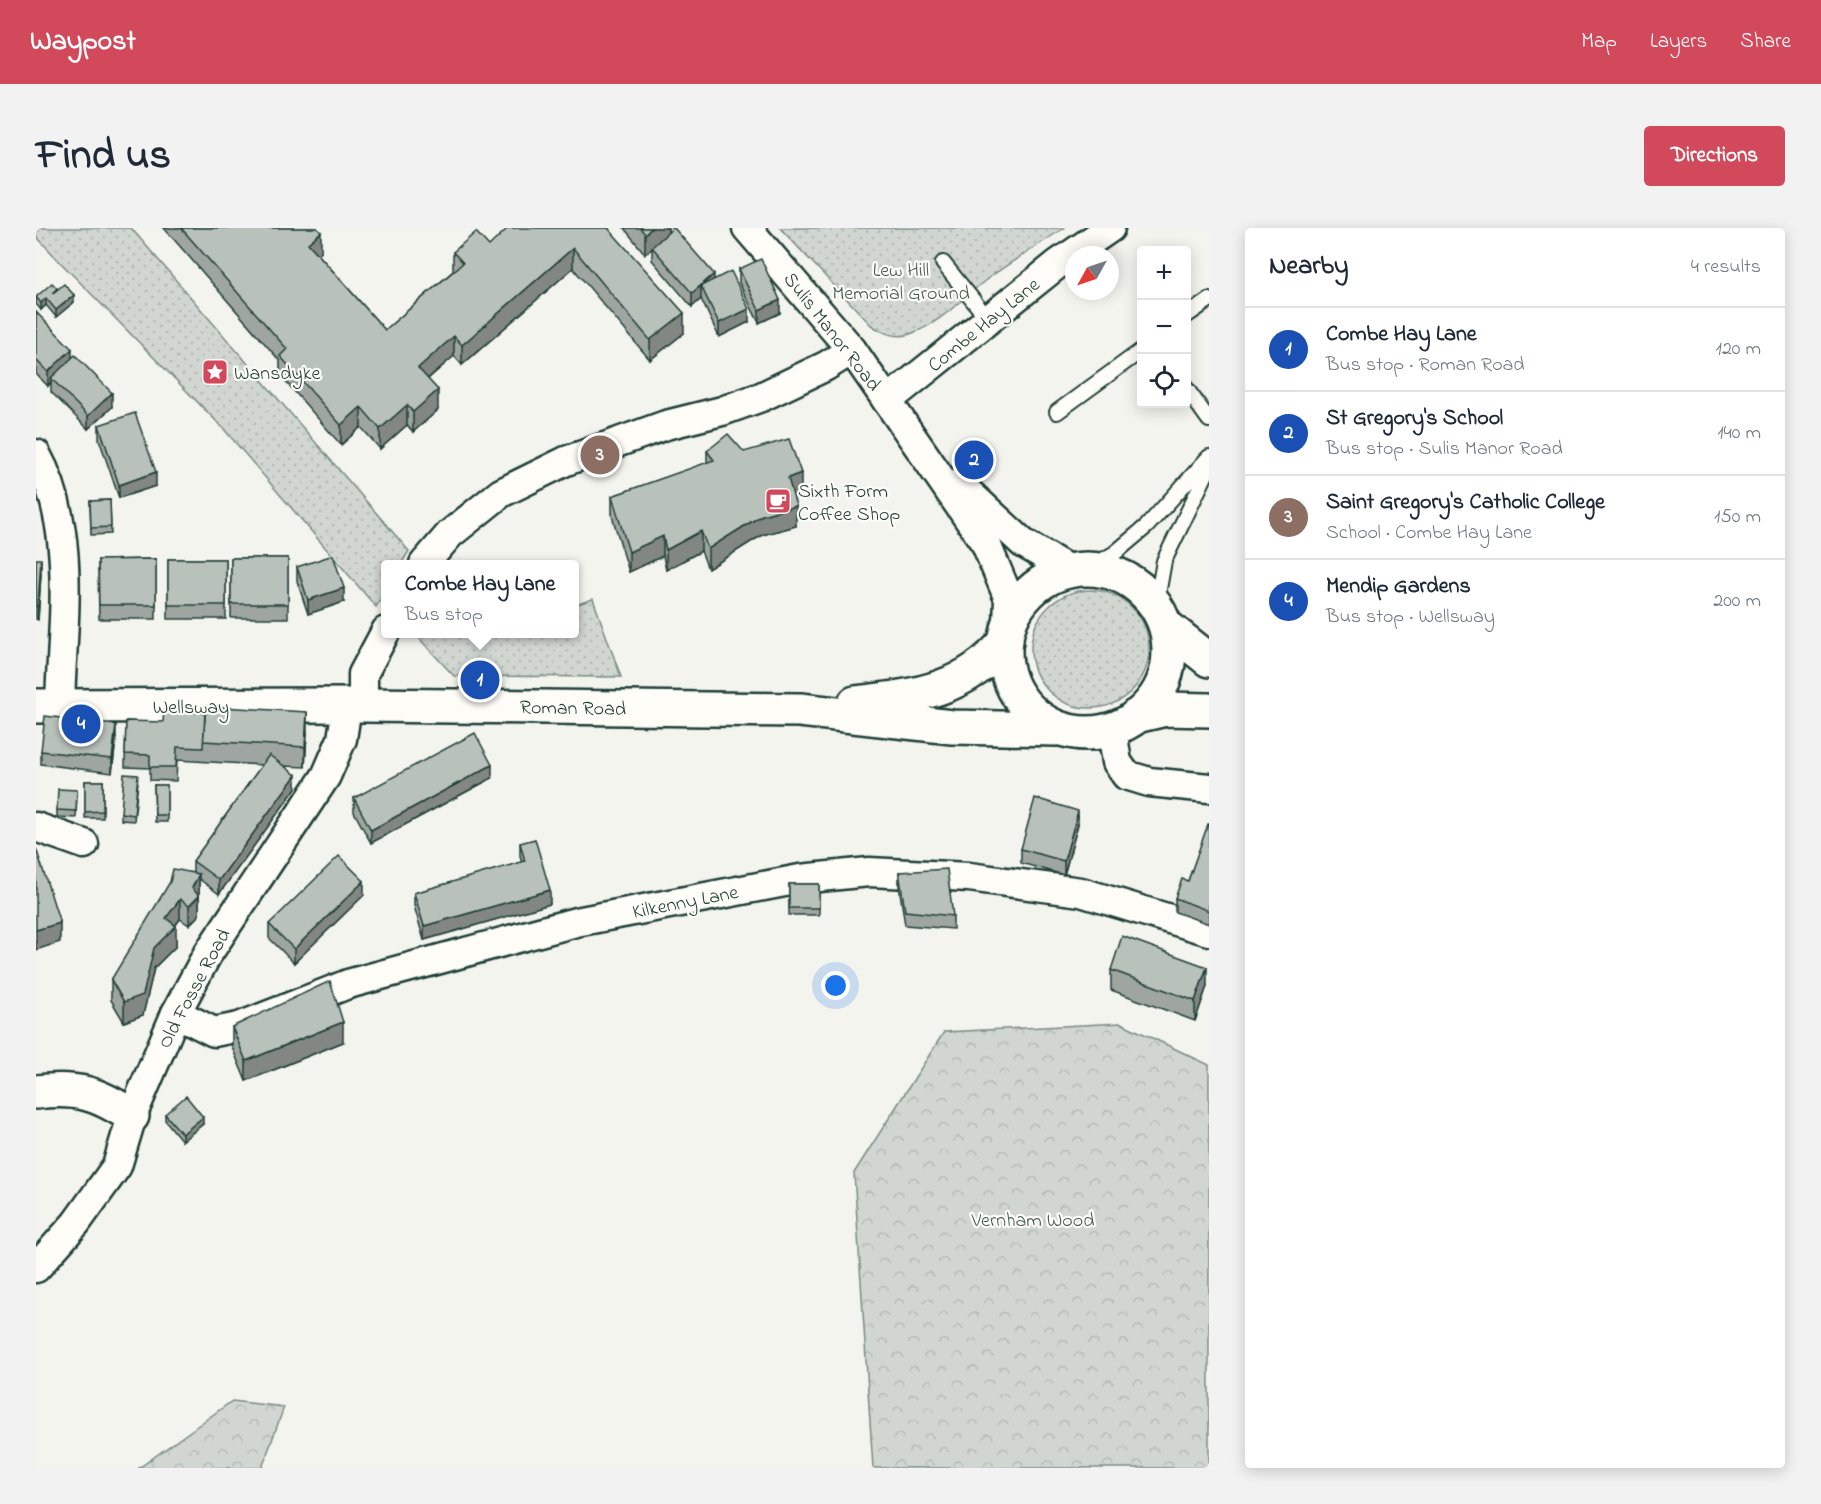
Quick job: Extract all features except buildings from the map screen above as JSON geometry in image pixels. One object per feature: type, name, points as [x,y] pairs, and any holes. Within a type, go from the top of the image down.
[{"type":"main road","points":[[1209,660],[1161,616],[1134,583],[1113,573],[1080,570],[1057,574],[1033,588],[1007,633],[1004,663],[1010,686],[1022,704],[1038,719],[1057,729],[1096,734],[1166,709],[1209,710]]},
{"type":"main road","points":[[1124,723],[1154,701],[1166,676],[1170,652],[1161,616]]},
{"type":"main road","name":"Roman Road","points":[[800,710],[917,696],[946,686],[990,660],[1007,633]]},
{"type":"main road","name":"Wellsway","points":[[48,705],[355,705]]},
{"type":"main road","name":"Roman Road","points":[[355,705],[800,710],[952,727],[1057,729]]},
{"type":"main road","points":[[36,1092],[66,1089],[87,1094],[110,1102],[132,1116]]},
{"type":"street","name":"Sulis Manor Road","points":[[747,228],[852,350],[986,544],[1009,599],[1007,633]]},
{"type":"street","name":"Combe Hay Lane","points":[[887,401],[1059,263],[1110,228]]},
{"type":"street","points":[[429,560],[450,534],[501,493],[566,461],[666,425],[722,411],[761,397],[826,366],[852,350]]},
{"type":"street","name":"Sulis Manor Road","points":[[913,438],[1023,543],[1080,570]]},
{"type":"street","points":[[36,454],[57,506],[65,552],[48,705]]},
{"type":"street","points":[[355,705],[363,674],[382,638]]},
{"type":"street","name":"Old Fosse Road","points":[[36,1268],[76,1223],[117,1166],[132,1116],[176,1013],[207,955],[326,776],[355,705]]},
{"type":"street","points":[[1124,723],[1117,762],[1126,775],[1149,782],[1209,788]]},
{"type":"street","points":[[36,827],[84,844]]},
{"type":"street","name":"Kilkenny Lane","points":[[176,1013],[214,1032],[239,1027],[348,984],[576,922],[800,879],[869,872],[969,877],[1080,892],[1209,931]]},
{"type":"lane","points":[[943,263],[988,319]]},
{"type":"lane","points":[[1191,313],[1209,300]]},
{"type":"lane","points":[[1058,412],[1137,354]]},
{"type":"lane","points":[[1191,395],[1209,420]]},
{"type":"lane","points":[[1080,570],[1115,553],[1147,526],[1209,457]]},
{"type":"lane","points":[[1161,616],[1164,561],[1209,468]]},
{"type":"green space","points":[[36,228],[131,228],[409,551],[403,560],[381,560],[381,598],[376,607],[223,428],[36,236]]},
{"type":"green space","name":"Lew Hill Memorial Ground","points":[[780,228],[1064,228],[990,277],[932,323],[910,334],[900,336],[885,333],[871,325]]},
{"type":"green space","points":[[1090,590],[1113,594],[1132,607],[1145,626],[1149,649],[1145,672],[1132,691],[1113,704],[1090,708],[1067,704],[1048,691],[1035,672],[1031,649],[1035,626],[1048,607],[1067,594]]},
{"type":"green space","points":[[593,599],[621,677],[454,676],[419,638],[579,638],[579,604]]},
{"type":"green space","name":"Vernham Wood","points":[[1121,1023],[1209,1065],[1209,1468],[873,1468],[854,1173],[944,1032]]},
{"type":"green space","points":[[232,1401],[284,1407],[262,1468],[139,1468]]},
{"type":"place","name":"Wansdyke","points":[[215,372]]},
{"type":"place","name":"Saint Gregory's Catholic College","points":[[600,455]]},
{"type":"place","name":"St Gregory's School","points":[[974,460]]},
{"type":"place","name":"Sixth Form Coffee Shop","points":[[778,501]]},
{"type":"place","name":"Combe Hay Lane","points":[[480,680]]},
{"type":"place","name":"Mendip Gardens","points":[[81,724]]}]
